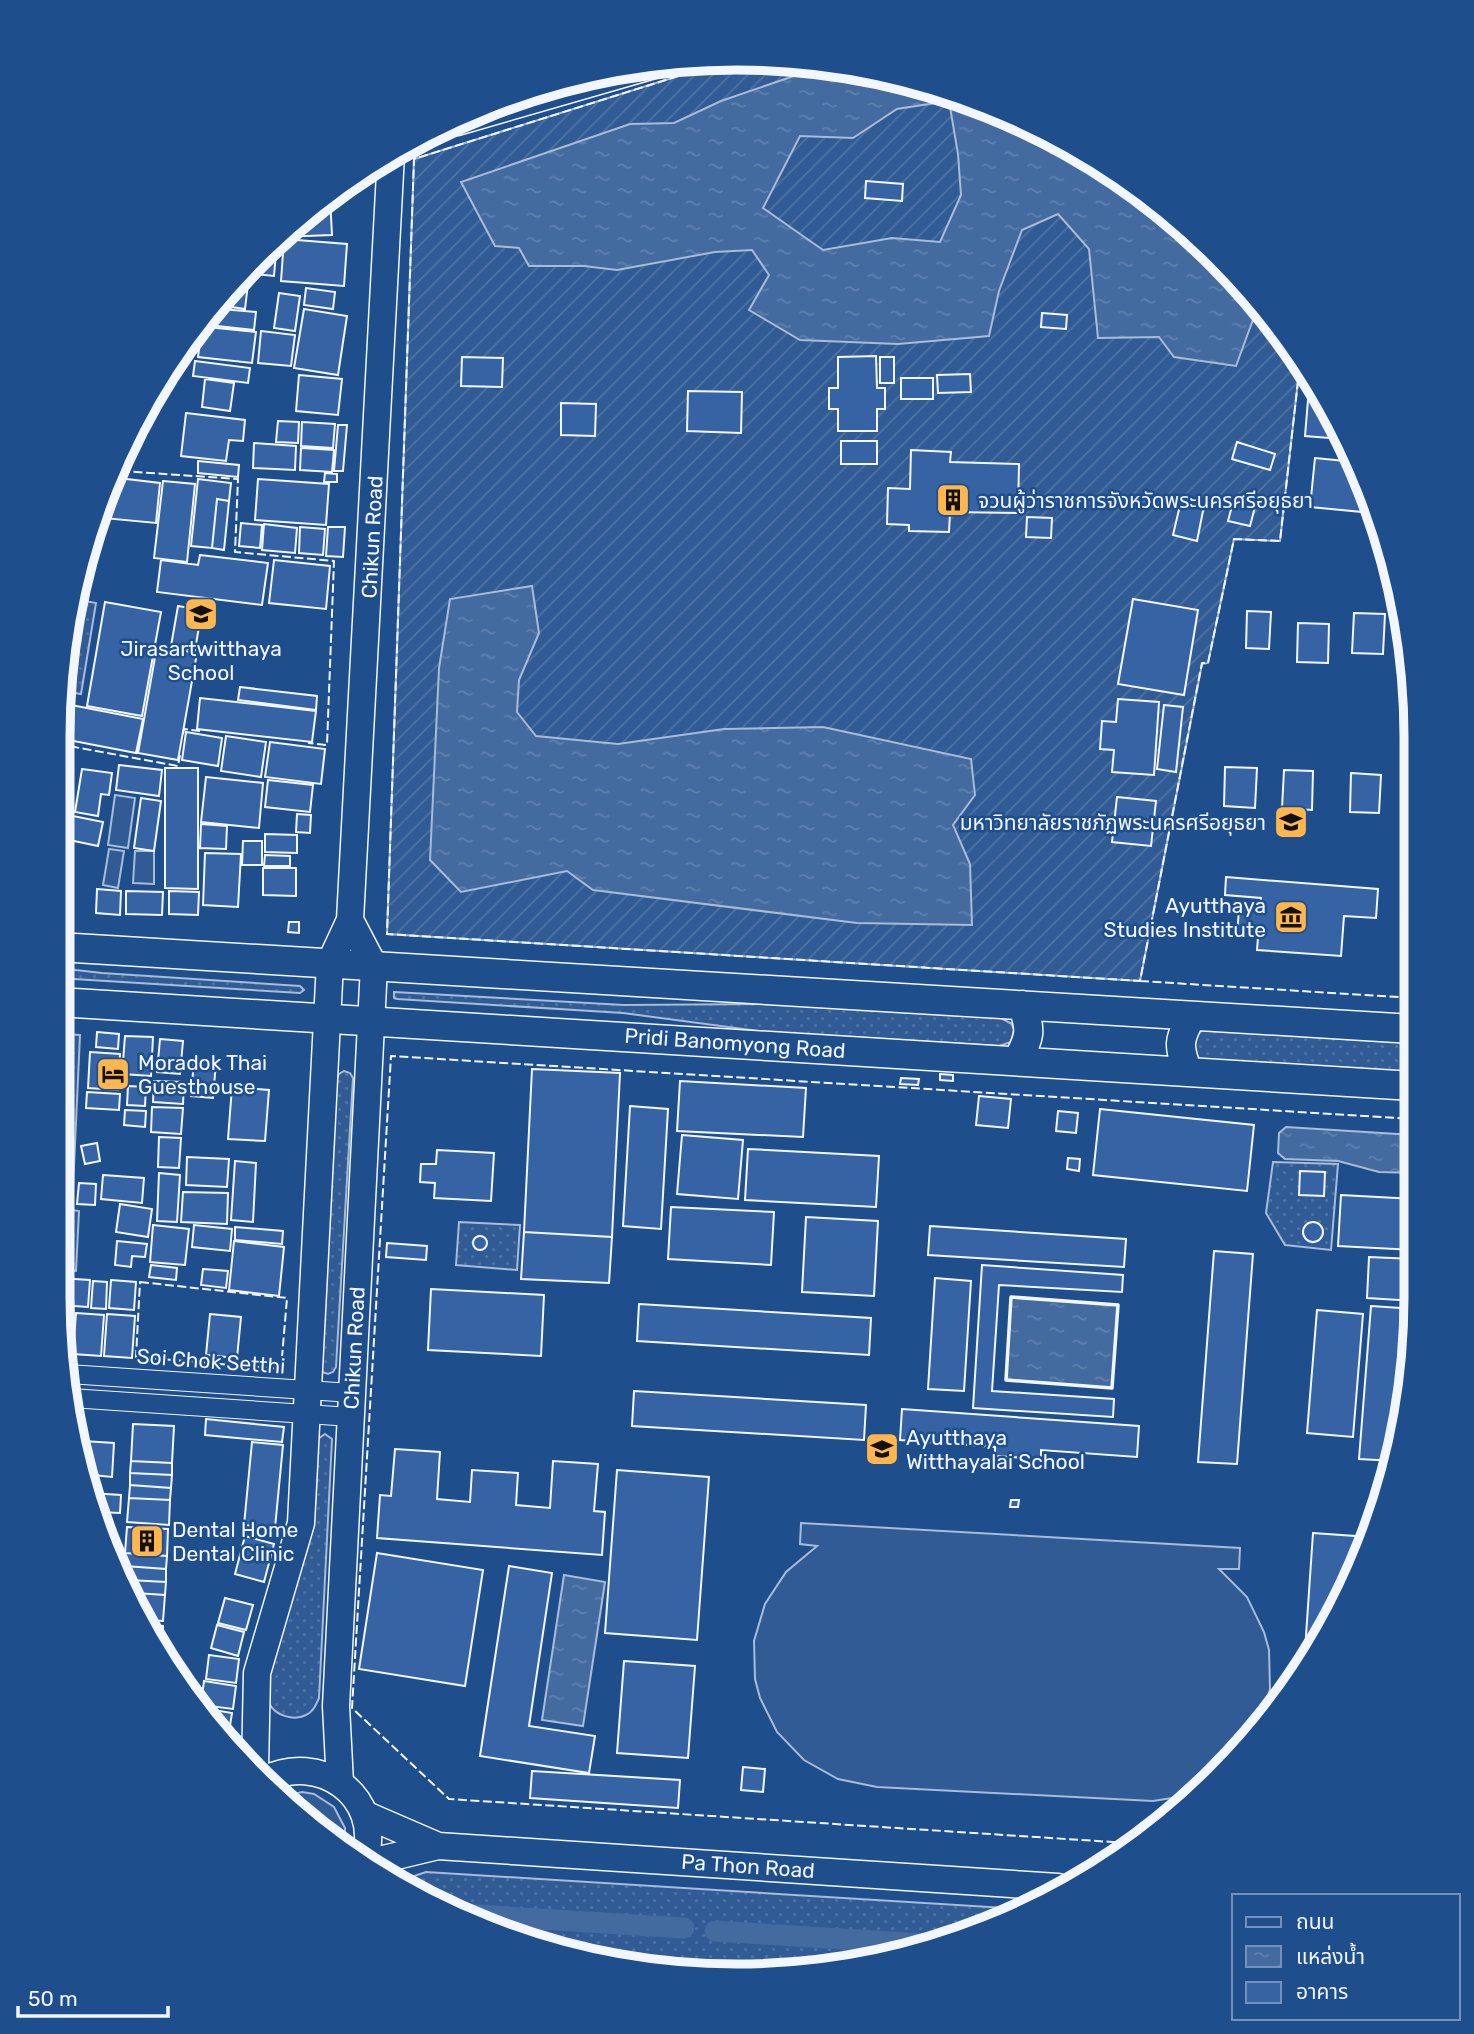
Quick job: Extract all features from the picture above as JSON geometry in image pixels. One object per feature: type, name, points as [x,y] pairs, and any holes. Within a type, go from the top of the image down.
[{"type":"main road","name":"Chikun Road","points":[[255,1758],[257,1673],[301,1523],[330,963],[350,920],[390,167]]},
{"type":"main road","points":[[350,920],[374,965]]},
{"type":"main road","points":[[70,948],[1404,1029]]},
{"type":"main road","name":"Chikun Road","points":[[340,1783],[336,1706],[374,965]]},
{"type":"main road","name":"Pridi Banomyong Road","points":[[70,1003],[1404,1085]]},
{"type":"main road","points":[[1017,1061],[1028,1041],[1030,1023],[1022,1005]]},
{"type":"main road","points":[[1188,1072],[1180,1051],[1182,1033],[1192,1016]]},
{"type":"main road","points":[[272,1776],[303,1770],[316,1772],[340,1783],[354,1797],[364,1814],[368,1834],[366,1852]]},
{"type":"main road","name":"Pa Thon Road","points":[[364,1814],[438,1846]]},
{"type":"main road","name":"Pa Thon Road","points":[[379,1860],[438,1846],[1048,1886]]},
{"type":"street","name":"Soi Chok Setthi","points":[[75,1375],[307,1403],[351,1405]]},
{"type":"street","name":"Soi Chok Setthi","points":[[78,1398],[351,1405]]},
{"type":"shaded area","points":[[694,71],[781,71],[867,83],[951,105],[1032,139],[1070,159],[1143,208],[1209,265],[1238,297],[1298,377],[1280,541],[1234,539],[1208,663],[1202,664],[1140,981],[387,934],[414,159]]},
{"type":"shaded area","points":[[84,601],[96,603],[81,694],[71,692]]},
{"type":"shaded area","points":[[115,795],[135,798],[128,848],[108,845]]},
{"type":"shaded area","points":[[109,849],[124,851],[118,888],[103,885]]},
{"type":"shaded area","points":[[135,851],[154,851],[154,884],[133,883]]},
{"type":"shaded area","points":[[70,969],[300,986],[304,990],[300,993],[70,979]]},
{"type":"shaded area","points":[[394,992],[624,1005],[769,1004],[1001,1018],[1012,1024],[1014,1030],[1011,1042],[999,1046],[766,1032],[623,1013],[397,999],[394,998]]},
{"type":"shaded area","points":[[1196,1031],[1404,1042],[1404,1071],[1201,1059],[1195,1057],[1188,1041]]},
{"type":"shaded area","points":[[70,1035],[80,1035],[72,1210],[79,1211],[76,1271],[70,1270]]},
{"type":"shaded area","points":[[344,1071],[350,1073],[353,1078],[336,1367],[328,1374],[322,1372],[320,1367],[337,1079]]},
{"type":"shaded area","points":[[1273,1162],[1338,1164],[1331,1250],[1285,1245],[1266,1213]]},
{"type":"shaded area","points":[[459,1222],[520,1225],[517,1270],[456,1265]]},
{"type":"shaded area","points":[[325,1434],[332,1439],[319,1698],[308,1714],[291,1717],[280,1714],[269,1703],[268,1682],[275,1642],[312,1529],[318,1439]]},
{"type":"shaded area","points":[[801,1523],[1240,1548],[1239,1569],[1219,1569],[1247,1597],[1264,1632],[1269,1650],[1270,1689],[1266,1703],[1209,1769],[1181,1794],[1172,1798],[1153,1801],[877,1787],[838,1779],[804,1760],[777,1732],[760,1698],[755,1679],[754,1641],[765,1604],[786,1572],[817,1546],[800,1544]]},
{"type":"shaded area","points":[[293,1794],[314,1794],[334,1807],[345,1828],[345,1836],[331,1826]]},
{"type":"shaded area","points":[[426,1872],[1003,1908],[951,1929],[867,1951],[781,1963],[693,1963],[607,1951],[523,1929],[482,1913],[409,1878]]},
{"type":"water","points":[[801,73],[867,83],[941,102],[897,109],[853,138],[800,136],[763,208],[823,250],[892,238],[940,242],[961,195],[958,154],[950,105],[992,121],[1032,139],[1108,182],[1143,208],[1209,265],[1254,317],[1236,366],[1174,357],[1159,337],[1098,338],[1089,249],[1058,214],[1022,230],[999,291],[989,336],[898,344],[800,340],[749,310],[769,275],[752,250],[715,252],[617,270],[584,266],[529,266],[519,248],[495,246],[461,182],[630,124],[674,123],[721,101]]},
{"type":"water","points":[[532,586],[539,633],[519,680],[517,712],[536,736],[618,744],[724,729],[823,727],[971,759],[975,795],[953,825],[970,864],[972,925],[857,923],[593,890],[567,871],[461,892],[430,860],[439,668],[450,599]]},
{"type":"water","points":[[1286,1127],[1404,1134],[1404,1173],[1379,1172],[1338,1161],[1285,1159],[1278,1153],[1279,1133]]},
{"type":"water","points":[[1011,1297],[1118,1305],[1112,1388],[1006,1380]]},
{"type":"water","points":[[564,1575],[605,1582],[583,1726],[542,1720]]},
{"type":"building","points":[[866,181],[903,184],[902,201],[865,198]]},
{"type":"building","points":[[331,208],[332,235],[297,236]]},
{"type":"building","points":[[293,240],[347,244],[344,286],[281,281],[283,248]]},
{"type":"building","points":[[276,255],[274,276],[257,274]]},
{"type":"building","points":[[248,284],[245,309],[228,307]]},
{"type":"building","points":[[306,288],[335,292],[333,309],[304,305]]},
{"type":"building","points":[[279,293],[300,296],[295,331],[274,328]]},
{"type":"building","points":[[226,309],[256,312],[254,330],[213,325]]},
{"type":"building","points":[[304,309],[347,316],[338,375],[294,368]]},
{"type":"building","points":[[1042,313],[1067,315],[1066,329],[1041,327]]},
{"type":"building","points":[[211,327],[256,332],[252,363],[198,357],[200,342]]},
{"type":"building","points":[[261,331],[295,335],[291,366],[258,363]]},
{"type":"building","points":[[876,356],[877,388],[885,388],[885,409],[877,409],[877,431],[838,431],[838,409],[829,409],[829,388],[838,388],[838,357]]},
{"type":"building","points":[[462,357],[503,358],[502,387],[461,386]]},
{"type":"building","points":[[880,357],[894,357],[894,383],[880,383]]},
{"type":"building","points":[[195,361],[250,368],[248,383],[193,376]]},
{"type":"building","points":[[970,374],[971,392],[938,393],[937,375]]},
{"type":"building","points":[[299,375],[342,379],[338,415],[296,411]]},
{"type":"building","points":[[901,378],[933,378],[933,399],[901,399]]},
{"type":"building","points":[[205,379],[234,383],[230,411],[202,407]]},
{"type":"building","points":[[688,391],[742,392],[741,433],[687,431]]},
{"type":"building","points":[[1309,393],[1330,432],[1329,438],[1305,436]]},
{"type":"building","points":[[561,403],[596,404],[595,436],[561,435]]},
{"type":"building","points":[[186,413],[245,420],[243,441],[229,440],[226,461],[181,456]]},
{"type":"building","points":[[278,421],[299,422],[298,443],[276,442]]},
{"type":"building","points":[[302,422],[335,424],[333,448],[301,446]]},
{"type":"building","points":[[338,425],[347,425],[343,471],[334,471]]},
{"type":"building","points":[[841,441],[877,441],[877,464],[841,464]]},
{"type":"building","points":[[1237,442],[1275,454],[1270,470],[1232,459]]},
{"type":"building","points":[[254,443],[296,446],[295,470],[253,468]]},
{"type":"building","points":[[301,448],[334,450],[332,472],[300,470]]},
{"type":"building","name":"จวนผู้ว่าราชการจังหวัดพระนครศรีอยุธยา","points":[[911,450],[951,452],[950,462],[1019,464],[1018,513],[950,512],[949,532],[909,531],[909,525],[887,524],[888,488],[910,489]]},
{"type":"building","points":[[1315,458],[1343,461],[1365,512],[1310,507]]},
{"type":"building","points":[[198,461],[239,465],[238,477],[198,473]]},
{"type":"building","points":[[325,473],[337,474],[337,482],[324,482]]},
{"type":"building","points":[[123,479],[160,483],[156,523],[107,518]]},
{"type":"building","points":[[198,479],[231,483],[229,501],[217,499],[212,548],[191,546]]},
{"type":"building","points":[[258,479],[329,484],[326,525],[255,520]]},
{"type":"building","points":[[163,481],[195,484],[187,562],[154,558]]},
{"type":"building","points":[[217,499],[229,501],[224,550],[212,548]]},
{"type":"building","points":[[1181,501],[1204,506],[1197,541],[1173,535]]},
{"type":"building","points":[[1233,502],[1255,507],[1250,526],[1228,521]]},
{"type":"building","points":[[1027,517],[1052,518],[1051,538],[1026,537]]},
{"type":"building","points":[[241,523],[262,525],[260,548],[239,546]]},
{"type":"building","points":[[264,524],[297,528],[295,553],[262,550]]},
{"type":"building","points":[[300,527],[325,529],[323,555],[299,553]]},
{"type":"building","points":[[328,527],[345,527],[343,557],[326,556]]},
{"type":"building","points":[[200,555],[268,563],[262,605],[157,592],[161,560],[198,565]]},
{"type":"building","points":[[274,560],[330,566],[326,609],[269,603]]},
{"type":"building","points":[[1133,599],[1198,610],[1184,695],[1118,684]]},
{"type":"building","points":[[105,602],[161,612],[142,716],[87,706]]},
{"type":"building","points":[[178,606],[202,610],[195,650],[171,646]]},
{"type":"building","points":[[1247,611],[1271,612],[1269,649],[1246,648]]},
{"type":"building","points":[[1354,613],[1385,614],[1383,654],[1352,653]]},
{"type":"building","points":[[1298,623],[1329,624],[1328,663],[1297,662]]},
{"type":"building","points":[[157,646],[197,653],[178,760],[138,753]]},
{"type":"building","points":[[240,687],[317,696],[316,710],[238,700]]},
{"type":"building","points":[[200,698],[316,711],[312,742],[197,729]]},
{"type":"building","points":[[1118,699],[1159,702],[1154,775],[1112,772],[1114,750],[1100,749],[1102,721],[1116,722]]},
{"type":"building","points":[[71,705],[143,719],[136,753],[70,740]]},
{"type":"building","points":[[1164,705],[1183,707],[1176,772],[1157,769]]},
{"type":"building","points":[[186,732],[222,738],[218,766],[182,760]]},
{"type":"building","points":[[226,736],[266,742],[261,777],[221,771]]},
{"type":"building","points":[[270,742],[325,749],[321,784],[265,777]]},
{"type":"building","points":[[119,765],[162,770],[159,796],[116,790]]},
{"type":"building","points":[[1225,767],[1257,768],[1255,808],[1224,806]]},
{"type":"building","points":[[165,768],[198,768],[198,889],[165,888]]},
{"type":"building","points":[[82,769],[112,773],[109,795],[101,794],[98,816],[75,812]]},
{"type":"building","points":[[1284,770],[1313,771],[1312,810],[1282,808]]},
{"type":"building","points":[[1351,773],[1381,775],[1379,813],[1350,812]]},
{"type":"building","points":[[206,777],[263,783],[259,828],[201,822]]},
{"type":"building","points":[[268,780],[313,785],[310,812],[265,807]]},
{"type":"building","points":[[1117,797],[1156,801],[1151,846],[1112,842]]},
{"type":"building","points":[[141,798],[161,801],[154,851],[134,848]]},
{"type":"building","points":[[297,814],[311,815],[310,833],[296,832]]},
{"type":"building","points":[[73,816],[103,822],[98,846],[70,840]]},
{"type":"building","points":[[201,824],[227,826],[226,849],[200,848]]},
{"type":"building","points":[[265,834],[297,835],[297,853],[265,852]]},
{"type":"building","points":[[243,841],[262,841],[262,865],[242,865]]},
{"type":"building","points":[[205,853],[241,854],[238,907],[203,905]]},
{"type":"building","points":[[265,855],[290,856],[290,866],[264,866]]},
{"type":"building","points":[[263,868],[296,868],[296,896],[263,895]]},
{"type":"building","name":"Ayutthaya Studies Institute","points":[[1226,877],[1378,889],[1376,918],[1344,916],[1341,956],[1257,950],[1258,937],[1237,935],[1239,909],[1260,911],[1261,898],[1225,895]]},
{"type":"building","points":[[97,889],[121,891],[120,915],[96,913]]},
{"type":"building","points":[[126,891],[163,892],[162,915],[126,914]]},
{"type":"building","points":[[169,891],[199,892],[198,915],[169,914]]},
{"type":"building","points":[[289,922],[299,922],[299,933],[288,932]]},
{"type":"building","points":[[97,1032],[119,1034],[118,1049],[96,1047]]},
{"type":"building","points":[[125,1036],[153,1037],[151,1076],[122,1074]]},
{"type":"building","points":[[160,1039],[183,1041],[180,1074],[157,1072]]},
{"type":"building","points":[[90,1052],[120,1054],[118,1090],[88,1088]]},
{"type":"building","points":[[194,1060],[216,1062],[213,1098],[191,1096]]},
{"type":"building","points":[[532,1069],[620,1073],[612,1237],[524,1232]]},
{"type":"building","points":[[940,1074],[953,1075],[953,1081],[940,1080]]},
{"type":"building","points":[[901,1078],[919,1079],[918,1085],[900,1084]]},
{"type":"building","points":[[154,1081],[184,1082],[183,1104],[153,1102]]},
{"type":"building","points":[[680,1081],[806,1088],[803,1137],[677,1131]]},
{"type":"building","points":[[128,1086],[146,1087],[145,1106],[127,1105]]},
{"type":"building","points":[[232,1087],[269,1090],[265,1141],[228,1139]]},
{"type":"building","points":[[87,1092],[120,1094],[119,1110],[86,1108]]},
{"type":"building","points":[[979,1096],[1011,1099],[1008,1128],[976,1125]]},
{"type":"building","points":[[630,1106],[668,1109],[661,1229],[623,1226]]},
{"type":"building","points":[[152,1107],[183,1108],[181,1134],[151,1132]]},
{"type":"building","points":[[1100,1109],[1254,1125],[1247,1191],[1093,1175]]},
{"type":"building","points":[[125,1110],[146,1111],[145,1127],[124,1125]]},
{"type":"building","points":[[1058,1111],[1078,1113],[1076,1133],[1056,1131]]},
{"type":"building","points":[[682,1135],[743,1140],[738,1199],[677,1194]]},
{"type":"building","points":[[159,1137],[181,1138],[179,1168],[158,1167]]},
{"type":"building","points":[[97,1143],[100,1161],[85,1164],[81,1146]]},
{"type":"building","points":[[748,1149],[879,1156],[876,1207],[745,1200]]},
{"type":"building","points":[[437,1150],[494,1153],[491,1201],[434,1198],[435,1183],[420,1182],[421,1164],[436,1164]]},
{"type":"building","points":[[187,1157],[229,1159],[227,1187],[186,1185]]},
{"type":"building","points":[[1068,1158],[1080,1159],[1079,1171],[1067,1169]]},
{"type":"building","points":[[235,1161],[256,1163],[253,1222],[231,1220]]},
{"type":"building","points":[[1300,1171],[1325,1172],[1324,1196],[1299,1195]]},
{"type":"building","points":[[159,1173],[180,1175],[177,1222],[157,1221]]},
{"type":"building","points":[[103,1175],[144,1178],[142,1203],[101,1199]]},
{"type":"building","points":[[79,1183],[96,1184],[95,1205],[77,1204]]},
{"type":"building","points":[[183,1192],[228,1193],[227,1224],[181,1222]]},
{"type":"building","points":[[1341,1195],[1404,1198],[1404,1249],[1338,1246]]},
{"type":"building","points":[[120,1204],[152,1209],[148,1237],[116,1232]]},
{"type":"building","points":[[671,1207],[774,1212],[771,1265],[668,1259]]},
{"type":"building","points":[[806,1217],[878,1221],[874,1296],[802,1292]]},
{"type":"building","points":[[1313,1222],[1320,1225],[1323,1232],[1320,1239],[1313,1242],[1306,1239],[1303,1232],[1306,1225]]},
{"type":"building","points":[[153,1225],[189,1229],[185,1265],[150,1262]]},
{"type":"building","points":[[194,1225],[232,1229],[230,1251],[192,1247]]},
{"type":"building","points":[[930,1226],[1126,1239],[1124,1267],[928,1255]]},
{"type":"building","points":[[235,1227],[283,1231],[282,1244],[235,1240]]},
{"type":"building","points":[[524,1232],[612,1237],[609,1283],[521,1279]]},
{"type":"building","points":[[477,1236],[483,1236],[487,1243],[483,1250],[477,1250],[473,1246],[473,1240]]},
{"type":"building","points":[[117,1241],[147,1244],[145,1257],[132,1256],[131,1267],[115,1265]]},
{"type":"building","points":[[234,1241],[284,1247],[279,1296],[229,1290]]},
{"type":"building","points":[[387,1243],[427,1246],[426,1260],[386,1257]]},
{"type":"building","points":[[1214,1251],[1253,1254],[1237,1464],[1198,1462]]},
{"type":"building","points":[[1369,1257],[1404,1259],[1404,1300],[1367,1298]]},
{"type":"building","points":[[151,1265],[177,1268],[176,1280],[149,1277]]},
{"type":"building","points":[[982,1265],[1123,1275],[1122,1292],[999,1285],[992,1391],[1114,1399],[1113,1417],[973,1408]]},
{"type":"building","points":[[203,1269],[228,1271],[226,1288],[201,1285]]},
{"type":"building","points":[[935,1278],[971,1281],[964,1391],[928,1389]]},
{"type":"building","points":[[70,1279],[90,1280],[88,1307],[70,1306]]},
{"type":"building","points":[[111,1280],[136,1282],[134,1310],[109,1308]]},
{"type":"building","points":[[93,1281],[107,1282],[106,1309],[91,1308]]},
{"type":"building","points":[[431,1289],[544,1295],[541,1356],[428,1350]]},
{"type":"building","points":[[639,1304],[871,1318],[869,1355],[637,1341]]},
{"type":"building","points":[[1371,1306],[1404,1308],[1398,1384],[1383,1460],[1359,1459]]},
{"type":"building","points":[[1317,1310],[1363,1314],[1353,1437],[1307,1433]]},
{"type":"building","points":[[76,1313],[104,1315],[101,1356],[73,1354]]},
{"type":"building","points":[[107,1314],[135,1316],[132,1358],[104,1356]]},
{"type":"building","points":[[210,1314],[241,1317],[237,1358],[206,1355]]},
{"type":"building","points":[[634,1391],[866,1405],[864,1440],[632,1426]]},
{"type":"building","points":[[902,1409],[1139,1426],[1137,1457],[1041,1450],[1041,1459],[995,1456],[995,1447],[900,1440]]},
{"type":"building","points":[[206,1419],[284,1427],[282,1442],[205,1435]]},
{"type":"building","points":[[133,1424],[174,1426],[172,1463],[131,1461]]},
{"type":"building","points":[[86,1441],[114,1443],[112,1477],[95,1475]]},
{"type":"building","points":[[252,1442],[283,1445],[275,1528],[244,1525]]},
{"type":"building","points":[[395,1449],[440,1452],[437,1499],[470,1502],[472,1470],[518,1473],[516,1505],[550,1508],[553,1461],[598,1464],[594,1511],[605,1512],[602,1555],[377,1538],[380,1495],[391,1496]]},
{"type":"building","points":[[131,1461],[172,1463],[172,1475],[130,1473]]},
{"type":"building","points":[[617,1470],[709,1477],[697,1640],[605,1633]]},
{"type":"building","points":[[130,1473],[172,1475],[171,1488],[130,1485]]},
{"type":"building","points":[[130,1485],[171,1488],[170,1500],[129,1498]]},
{"type":"building","points":[[100,1494],[121,1495],[120,1513],[106,1512]]},
{"type":"building","points":[[129,1498],[170,1500],[169,1525],[127,1522]]},
{"type":"building","points":[[1011,1500],[1019,1500],[1018,1507],[1010,1507]]},
{"type":"building","name":"Dental Home Dental Clinic","points":[[127,1527],[168,1529],[167,1556],[125,1553]]},
{"type":"building","points":[[1313,1533],[1359,1536],[1335,1592],[1305,1646]]},
{"type":"building","points":[[245,1536],[274,1544],[264,1582],[235,1574]]},
{"type":"building","points":[[125,1553],[167,1556],[166,1569],[127,1566]]},
{"type":"building","points":[[377,1553],[483,1570],[465,1686],[359,1669]]},
{"type":"building","points":[[127,1566],[166,1569],[166,1582],[134,1580]]},
{"type":"building","points":[[509,1566],[552,1573],[529,1726],[595,1736],[589,1773],[480,1756]]},
{"type":"building","points":[[134,1580],[166,1582],[165,1595],[140,1593]]},
{"type":"building","points":[[140,1593],[165,1595],[163,1621],[154,1620]]},
{"type":"building","points":[[225,1598],[253,1605],[246,1630],[218,1623]]},
{"type":"building","points":[[217,1625],[244,1632],[238,1656],[211,1648]]},
{"type":"building","points":[[157,1626],[163,1626],[163,1636]]},
{"type":"building","points":[[209,1655],[239,1659],[236,1683],[206,1679]]},
{"type":"building","points":[[624,1661],[695,1666],[688,1758],[617,1753]]},
{"type":"building","points":[[204,1681],[236,1686],[233,1709],[211,1706],[202,1695]]},
{"type":"building","points":[[214,1710],[232,1713],[229,1729]]},
{"type":"building","points":[[743,1767],[765,1769],[763,1792],[741,1790]]},
{"type":"building","points":[[532,1771],[680,1780],[678,1808],[530,1798]]},
{"type":"waterway","points":[[489,1916],[684,1928]]},
{"type":"waterway","points":[[715,1931],[903,1943]]},
{"type":"fence","points":[[694,71],[414,159],[387,934],[1140,981],[1202,663],[1208,663],[1234,539],[1280,541],[1298,377]]},
{"type":"fence","points":[[126,471],[238,479],[235,552],[334,561],[327,745],[308,743]]},
{"type":"fence","points":[[183,734],[184,729],[200,731]]},
{"type":"fence","points":[[70,746],[178,766],[180,755]]},
{"type":"fence","points":[[1140,981],[1404,997]]},
{"type":"fence","points":[[1121,1843],[449,1799],[352,1708],[391,1056],[1404,1118]]},
{"type":"fence","points":[[140,1282],[287,1298],[281,1369],[136,1357],[140,1282]]},
{"type":"wall","points":[[1011,1297],[1118,1305],[1112,1388],[1006,1380],[1011,1297]]},
{"type":"place","name":"จวนผู้ว่าราชการจังหวัดพระนครศรีอยุธยา","points":[[953,500]]},
{"type":"place","name":"Jirasartwitthaya School","points":[[201,614]]},
{"type":"place","name":"มหาวิทยาลัยราชภัฏพระนครศรีอยุธยา","points":[[1291,822]]},
{"type":"place","name":"Ayutthaya Studies Institute","points":[[1291,917]]},
{"type":"place","name":"Moradok Thai Guesthouse","points":[[113,1074]]},
{"type":"place","name":"Ayutthaya Witthayalai School","points":[[882,1449]]},
{"type":"place","name":"Dental Home Dental Clinic","points":[[147,1541]]}]
